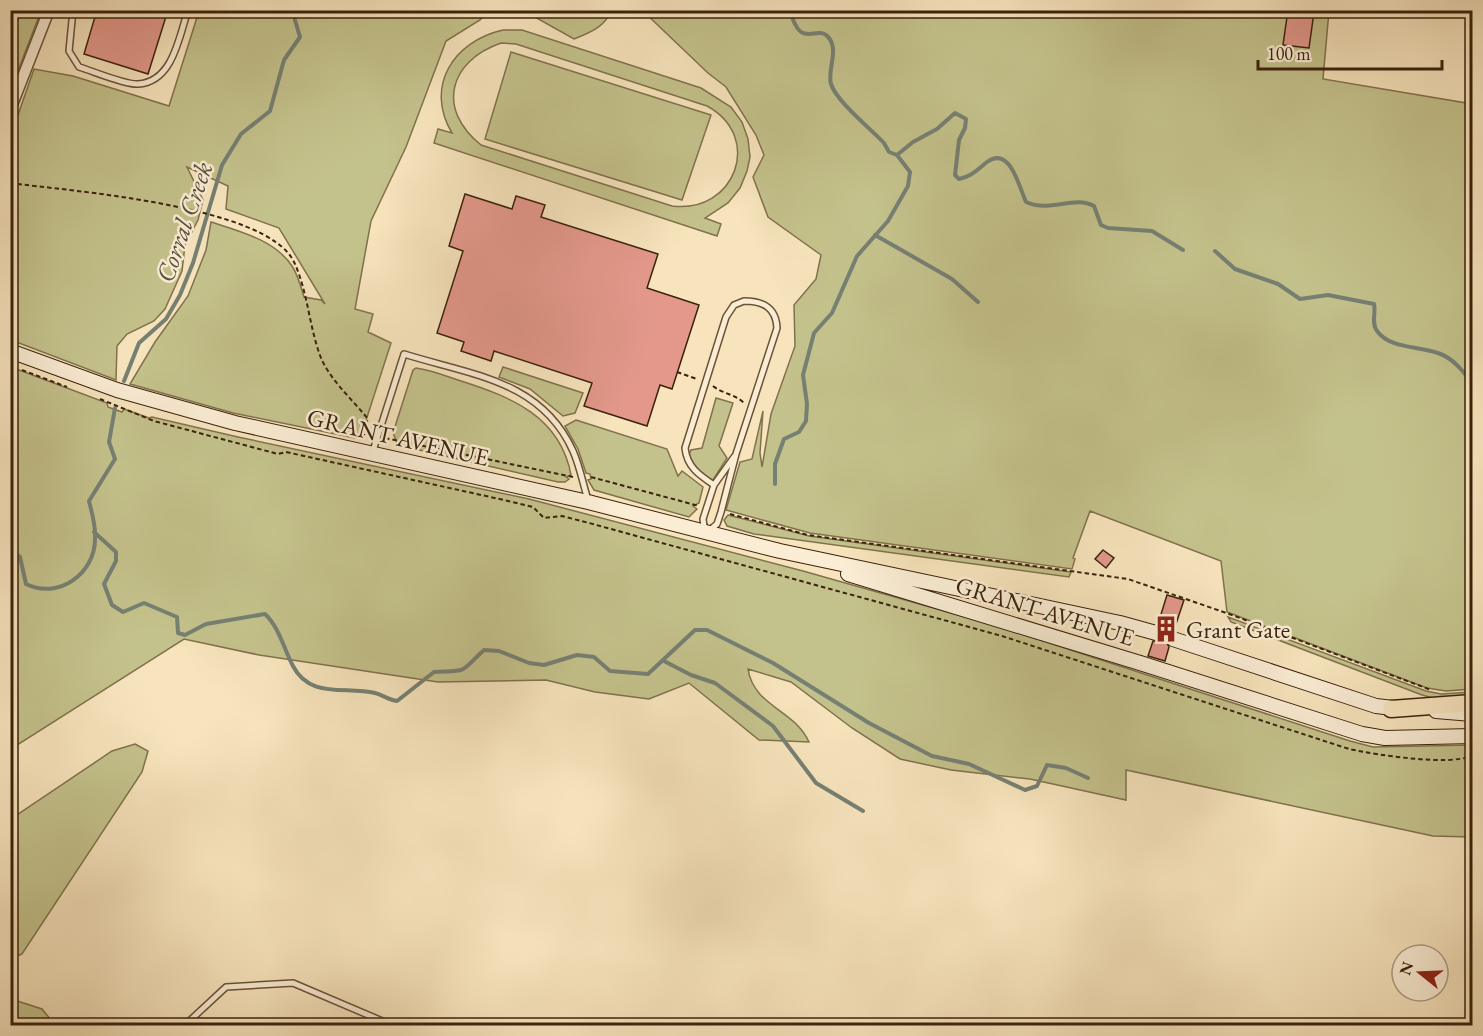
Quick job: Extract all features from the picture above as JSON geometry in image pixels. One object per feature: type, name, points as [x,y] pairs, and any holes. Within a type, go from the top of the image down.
[{"type":"highway","points":[[1391,709],[1473,703]]},
{"type":"main road","name":"GRANT AVENUE","points":[[10,351],[140,397],[235,423],[588,502],[705,534],[1120,623],[1156,633]]},
{"type":"main road","name":"GRANT AVENUE","points":[[780,551],[1362,734],[1385,738],[1472,737]]},
{"type":"main road","points":[[1173,639],[1391,709],[1473,714]]},
{"type":"street","points":[[10,110],[49,10]]},
{"type":"lane","points":[[73,10],[69,51],[79,67],[137,85],[153,80],[169,66],[188,10]]},
{"type":"lane","points":[[705,534],[717,524],[736,454],[777,328],[776,315],[769,307],[756,301],[744,301],[734,305],[726,317],[685,448],[686,459],[692,469],[714,484]]},
{"type":"lane","points":[[372,454],[404,354],[509,386],[530,396],[560,427],[574,453],[588,502]]},
{"type":"lane","points":[[705,534],[703,519],[714,484],[736,454]]},
{"type":"lane","points":[[184,1026],[226,987],[293,983],[394,1026]]},
{"type":"path","points":[[10,183],[168,205],[221,217],[267,236],[293,259],[309,307],[321,358],[335,381],[368,419],[361,434],[589,477],[707,508]]},
{"type":"path","points":[[21,370],[74,389]]},
{"type":"path","points":[[677,372],[706,381],[721,392],[738,396],[751,409]]},
{"type":"path","points":[[94,397],[178,428],[278,454],[285,452],[533,507],[544,518],[562,516],[1002,636],[1349,749],[1401,757],[1446,759],[1473,756]]},
{"type":"path","points":[[721,512],[808,534],[1128,579],[1440,692]]},
{"type":"shaded area","points":[[611,10],[601,25],[574,39],[524,11]]},
{"type":"shaded area","points":[[21,11],[41,11],[11,89],[11,39]]},
{"type":"shaded area","points":[[199,11],[488,11],[480,20],[446,41],[406,147],[371,221],[355,309],[373,314],[368,332],[391,343],[361,436],[355,438],[233,413],[130,384],[155,342],[188,296],[206,250],[211,222],[256,238],[276,249],[294,270],[304,297],[321,300],[325,304],[279,228],[226,209],[228,186],[187,167],[203,200],[198,220],[185,245],[182,271],[165,309],[154,321],[127,334],[117,346],[116,380],[11,340],[11,135],[34,69],[73,76],[169,106]]},
{"type":"shaded area","points":[[643,11],[1329,11],[1323,79],[1472,104],[1472,689],[1446,691],[1427,688],[1227,612],[1221,561],[1090,511],[1073,558],[1075,559],[1072,569],[810,533],[726,510],[740,462],[752,459],[763,411],[760,453],[762,467],[771,414],[795,346],[794,305],[816,279],[821,255],[768,217],[753,177],[764,155],[756,135],[726,87],[708,73]]},
{"type":"shaded area","points":[[503,30],[522,30],[701,88],[731,107],[742,122],[748,139],[750,157],[740,188],[728,203],[705,218],[721,224],[717,236],[434,143],[438,129],[452,133],[444,116],[441,99],[443,83],[449,68],[470,44]],"holes":[[[501,43],[516,44],[707,106],[724,120],[734,136],[738,153],[734,171],[726,186],[712,198],[694,205],[672,206],[481,145],[467,131],[458,116],[454,102],[455,87],[460,74],[470,61],[483,51]]]},
{"type":"shaded area","points":[[511,52],[711,115],[682,200],[485,139]]},
{"type":"shaded area","points":[[11,367],[107,403],[108,407],[122,412],[124,409],[149,418],[529,499],[803,571],[997,626],[1373,747],[1472,745],[1472,837],[1433,836],[1126,770],[1126,800],[1030,779],[951,770],[900,759],[852,728],[791,682],[748,669],[758,692],[794,722],[809,742],[759,740],[689,683],[649,699],[595,692],[546,680],[438,682],[259,655],[184,639],[11,749]]},
{"type":"shaded area","points":[[503,367],[583,393],[575,413],[563,416],[530,389],[499,377]]},
{"type":"shaded area","points":[[416,368],[480,387],[515,402],[531,412],[556,438],[565,455],[571,475],[566,477],[569,479],[565,482],[558,482],[398,445],[393,433],[413,370]]},
{"type":"shaded area","points":[[716,398],[733,403],[719,446],[727,458],[713,480],[704,478],[688,457],[691,450],[702,448]]},
{"type":"shaded area","points":[[576,420],[667,449],[678,476],[682,471],[703,487],[699,503],[693,506],[697,509],[689,517],[594,490],[588,480],[591,479],[590,474],[586,473],[578,449],[565,426]]},
{"type":"shaded area","points":[[728,515],[809,536],[1071,572],[1069,577],[754,534],[727,526],[724,520]]},
{"type":"shaded area","points":[[1228,617],[1426,691],[1441,694],[1472,692],[1472,698],[1433,698],[1422,695],[1231,622]]},
{"type":"shaded area","points":[[135,744],[148,751],[142,772],[22,954],[11,959],[11,819],[112,751]]},
{"type":"shaded area","points":[[11,999],[42,1009],[55,1025],[17,1025],[11,1022]]},
{"type":"building","points":[[97,10],[168,10],[148,74],[84,54]]},
{"type":"building","points":[[1288,10],[1314,12],[1309,48],[1283,45]]},
{"type":"building","points":[[465,194],[512,209],[516,196],[545,205],[541,217],[658,254],[647,288],[699,305],[672,389],[660,385],[647,426],[584,406],[592,383],[494,351],[491,361],[461,351],[464,342],[437,333],[463,251],[449,246]]},
{"type":"building","points":[[1103,550],[1114,558],[1106,568],[1095,559]]},
{"type":"building","name":"Grant Gate","points":[[1167,595],[1184,600],[1174,630],[1167,632],[1164,637],[1169,647],[1165,661],[1148,656],[1153,641],[1159,641],[1164,636],[1164,630],[1158,624]]},
{"type":"waterway","name":"Corral Creek","points":[[124,381],[139,343],[166,319],[180,295],[193,263],[222,165],[241,134],[270,111],[284,60],[300,37],[292,10]]},
{"type":"waterway","points":[[790,10],[794,23],[804,34],[819,33],[829,38],[833,49],[830,79],[834,91],[884,143],[889,152],[897,155],[913,142],[937,129],[955,113],[966,119],[965,128],[959,140],[955,175],[959,179],[971,175],[995,158],[1002,159],[1008,163],[1017,178],[1026,202],[1044,206],[1086,203],[1094,206],[1101,225],[1108,228],[1152,231],[1183,250]]},
{"type":"waterway","points":[[775,484],[775,464],[784,439],[799,432],[806,421],[807,404],[803,375],[814,333],[832,313],[857,256],[888,221],[908,186],[910,172],[897,155]]},
{"type":"waterway","points":[[875,235],[952,279],[978,302]]},
{"type":"waterway","points":[[1215,251],[1235,269],[1278,284],[1300,299],[1328,295],[1374,304],[1374,325],[1383,337],[1397,344],[1443,355],[1457,365],[1472,383]]},
{"type":"waterway","name":"Corral Creek","points":[[10,550],[20,557],[26,584],[38,588],[50,589],[62,586],[82,573],[89,563],[95,539],[89,501],[115,459],[109,442],[115,408]]},
{"type":"waterway","points":[[94,532],[116,552],[116,561],[104,584],[112,605],[123,612],[144,603],[177,617],[178,633],[185,635],[206,624],[265,614],[274,625],[300,676],[319,687],[364,691],[397,701],[434,672],[463,669],[484,650],[499,651],[529,663],[544,665],[577,655],[594,657],[610,671],[648,674],[695,630],[707,630],[773,663],[869,723],[932,756],[969,764],[1025,790],[1037,786],[1047,765],[1066,768],[1088,778]]},
{"type":"waterway","points":[[664,661],[691,675],[715,683],[773,726],[816,783],[863,811]]},
{"type":"place","name":"Grant Gate","points":[[1166,629]]}]
